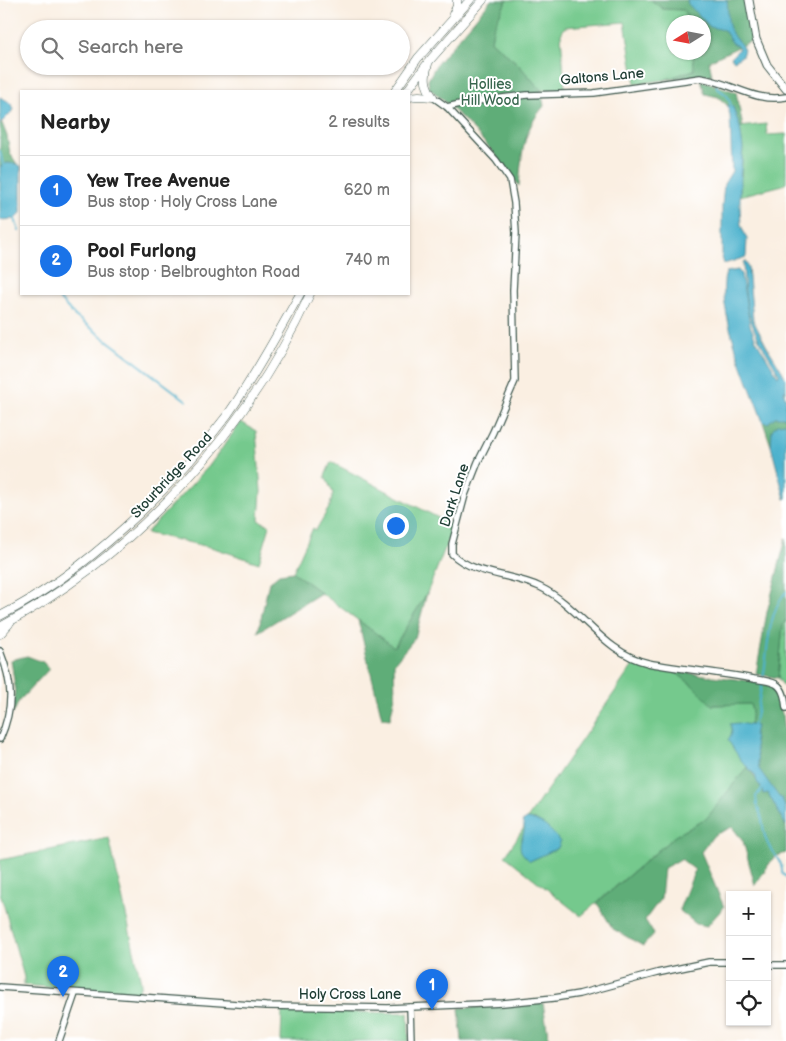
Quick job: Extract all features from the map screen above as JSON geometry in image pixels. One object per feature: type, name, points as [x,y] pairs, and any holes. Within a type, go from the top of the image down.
[{"type":"highway","points":[[449,23],[457,6],[457,0]]},
{"type":"highway","points":[[410,69],[470,0]]},
{"type":"highway","points":[[408,90],[430,60],[483,0]]},
{"type":"highway","points":[[430,60],[425,81],[433,97]]},
{"type":"highway","points":[[395,90],[406,75]]},
{"type":"highway","points":[[410,97],[433,97]]},
{"type":"highway","name":"Stourbridge Road","points":[[0,616],[38,594],[100,548],[146,508],[228,413],[256,371],[299,295]]},
{"type":"highway","name":"Stourbridge Road","points":[[0,627],[52,596],[120,544],[166,502],[208,457],[237,420],[274,364],[310,295]]},
{"type":"highway","points":[[0,634],[12,621]]},
{"type":"main road","points":[[749,0],[756,39],[767,65],[786,89]]},
{"type":"street","name":"Galtons Lane","points":[[447,107],[469,102],[527,95],[594,93],[700,78],[714,80],[756,97],[777,99],[786,97]]},
{"type":"street","name":"Dark Lane","points":[[433,97],[447,107],[496,160],[510,180],[516,233],[513,290],[515,381],[468,486],[452,544],[452,554],[464,564],[546,590],[560,598],[614,647],[642,661],[676,669],[736,675],[777,685],[784,693],[786,708]]},
{"type":"street","points":[[0,651],[11,687],[8,714],[0,739]]},
{"type":"street","name":"Holy Cross Lane","points":[[0,987],[76,994],[266,1006],[410,1007],[502,1003],[554,998],[579,994],[709,962],[726,962]]},
{"type":"street","points":[[771,965],[786,965]]},
{"type":"street","points":[[59,1041],[76,994]]},
{"type":"street","points":[[410,1007],[411,1041]]},
{"type":"green space","name":"Hollies Hill Wood","points":[[491,0],[507,0],[493,28],[491,41],[517,63],[541,90],[544,106],[527,134],[522,153],[519,186],[477,134],[429,88],[428,80],[436,65]]},
{"type":"green space","points":[[507,0],[651,0],[663,9],[684,10],[686,15],[666,15],[666,60],[693,60],[694,70],[664,80],[635,84],[625,22],[565,27],[561,34],[565,89],[541,90],[517,63],[491,41],[493,28]]},
{"type":"green space","points":[[651,0],[745,0],[753,40],[709,61],[712,75],[664,80],[694,70],[693,60],[711,60],[711,15],[686,15],[684,10],[663,9]]},
{"type":"green space","points":[[701,80],[736,92],[743,127],[740,127],[733,107],[727,105],[718,97],[705,94]]},
{"type":"green space","points":[[2,123],[10,153],[17,164],[7,163],[0,167],[0,124]]},
{"type":"green space","points":[[766,124],[767,135],[786,134],[786,183],[740,196],[743,148],[740,127]]},
{"type":"green space","points":[[775,417],[786,417],[786,423],[778,424],[772,430],[771,446],[763,422],[768,423]]},
{"type":"green space","points":[[241,422],[256,431],[261,491],[259,520],[270,526],[259,563],[214,548],[146,533],[209,466]]},
{"type":"green space","points":[[331,462],[454,526],[427,593],[394,647],[293,572],[313,528],[316,530],[330,506],[333,493],[325,476]]},
{"type":"green space","points":[[786,538],[786,620],[783,625],[778,678],[756,674],[767,612]]},
{"type":"green space","points":[[293,572],[321,593],[258,632],[269,582],[279,574]]},
{"type":"green space","points":[[427,593],[415,638],[394,663],[395,696],[390,719],[382,718],[358,620],[394,647]]},
{"type":"green space","points":[[786,620],[786,690],[778,678],[783,625]]},
{"type":"green space","points":[[27,656],[43,662],[49,669],[19,701],[13,714],[15,687],[11,660]]},
{"type":"green space","points":[[634,664],[674,671],[692,685],[712,705],[750,704],[752,711],[750,725],[731,724],[732,733],[728,740],[747,767],[707,819],[675,836],[581,916],[505,856],[525,826],[522,837],[530,861],[558,848],[536,820],[527,819]]},
{"type":"green space","points":[[674,671],[751,681],[776,687],[784,729],[786,810],[782,798],[779,798],[759,769],[754,735],[756,726],[750,725],[752,711],[750,704],[712,705],[692,685]]},
{"type":"green space","points":[[747,767],[763,794],[768,793],[783,821],[786,828],[786,853],[774,857],[755,885],[743,841],[732,827],[714,835],[701,852],[724,907],[707,926],[696,924],[679,910],[695,870],[681,859],[664,868],[661,898],[645,920],[654,934],[643,946],[613,929],[597,903],[675,836],[706,819]]},
{"type":"green space","points":[[109,838],[141,982],[138,995],[24,985],[24,977],[0,892],[0,860]]},
{"type":"green space","points":[[543,1003],[549,1041],[462,1041],[459,1008]]},
{"type":"green space","points":[[282,1011],[408,1013],[409,1041],[281,1041]]},
{"type":"water","points":[[687,0],[727,0],[730,29],[744,50],[742,56],[734,61],[731,57],[739,49],[737,45],[733,44],[724,30],[711,27],[711,15],[699,15],[688,4]]},
{"type":"water","points":[[0,97],[11,104],[14,110],[0,124]]},
{"type":"water","points":[[727,105],[733,107],[740,127],[743,148],[740,180],[741,225],[747,239],[746,257],[724,264],[722,257],[722,206],[724,184],[732,171],[730,115]]},
{"type":"water","points":[[7,163],[20,166],[20,214],[15,219],[0,220],[0,167]]},
{"type":"water","points":[[745,261],[748,267],[753,320],[786,379],[786,392],[785,390],[784,392],[786,417],[775,417],[768,423],[763,422],[743,369],[729,325],[725,305],[724,287],[726,272],[738,270],[741,274],[750,325],[756,340],[778,376],[779,374],[759,340],[751,321],[745,287],[743,262]]},
{"type":"water","points":[[786,423],[785,499],[771,446],[772,430],[777,424]]},
{"type":"water","points":[[738,723],[756,726],[754,735],[759,769],[779,797],[782,798],[786,810],[786,826],[768,793],[763,794],[755,775],[740,759],[728,740],[732,732],[730,724]]},
{"type":"water","points":[[527,819],[537,821],[550,830],[560,842],[558,848],[530,861],[521,851],[520,847],[524,833],[522,822]]},
{"type":"waterway","points":[[717,84],[717,88],[727,96],[731,106]]},
{"type":"waterway","points":[[0,151],[3,165]]},
{"type":"waterway","points":[[15,219],[19,231]]},
{"type":"waterway","points":[[56,295],[75,316],[187,401]]},
{"type":"waterway","points":[[763,678],[769,633],[775,611],[786,592]]},
{"type":"waterway","points":[[753,725],[762,683]]},
{"type":"waterway","points":[[757,805],[756,796],[762,789]]},
{"type":"waterway","points":[[758,808],[767,842],[779,860],[782,873],[786,877]]},
{"type":"place","name":"Pool Furlong","points":[[63,997]]},
{"type":"place","name":"Yew Tree Avenue","points":[[432,1010]]}]
